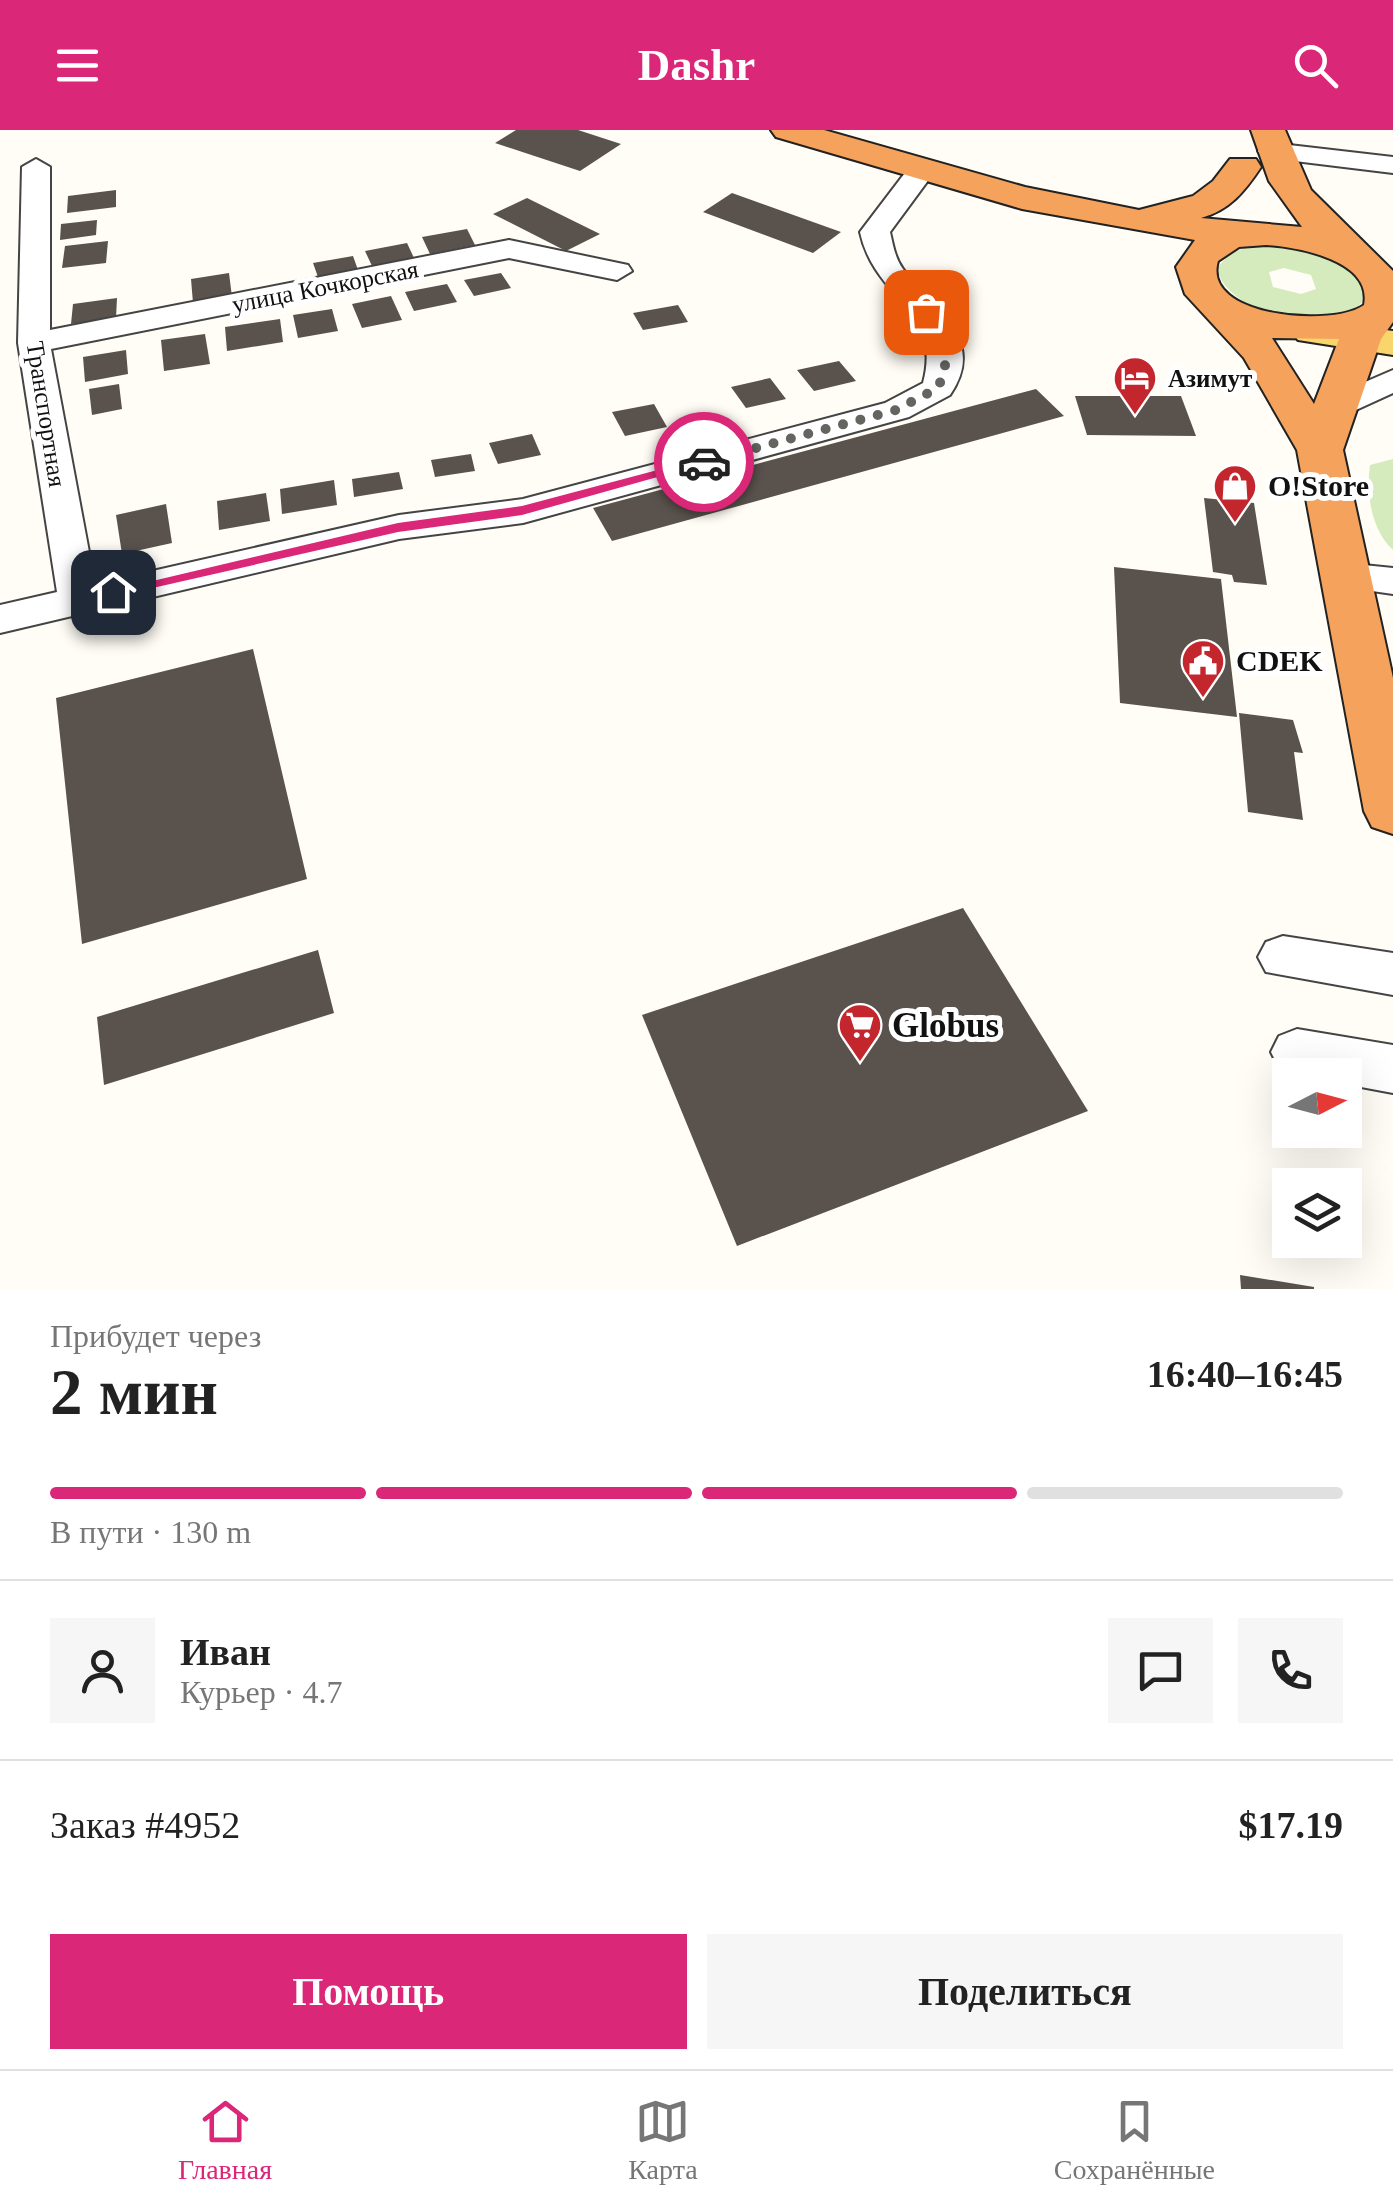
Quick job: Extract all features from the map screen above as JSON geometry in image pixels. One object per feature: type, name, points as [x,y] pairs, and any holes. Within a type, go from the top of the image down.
[{"type":"highway","points":[[788,130],[921,172],[1121,222],[1237,236],[1314,240],[1375,301]]},
{"type":"highway","points":[[1236,130],[1261,150],[1375,301]]},
{"type":"highway","points":[[1076,212],[1165,214],[1192,210],[1227,192],[1261,150]]},
{"type":"highway","points":[[1237,236],[1242,195],[1261,150]]},
{"type":"highway","points":[[1023,199],[1111,232],[1211,297],[1278,328],[1312,332],[1359,325],[1375,301]]},
{"type":"highway","points":[[1237,236],[1196,262],[1211,297],[1327,429],[1369,579],[1393,811]]},
{"type":"highway","points":[[1327,429],[1375,301]]},
{"type":"street","points":[[1261,150],[1393,164]]},
{"type":"street","name":"Транспортная","points":[[36,166],[34,344],[78,600]]},
{"type":"street","points":[[0,619],[398,527],[522,511],[896,410],[938,388],[948,363],[946,336],[876,256],[874,232],[921,172]]},
{"type":"street","name":"улица Кочкорская","points":[[34,344],[510,249],[617,271]]},
{"type":"street","points":[[1327,429],[1393,380]]},
{"type":"street","points":[[1283,957],[1393,974]]},
{"type":"street","points":[[1297,1052],[1393,1069]]},
{"type":"green space","points":[[1267,244],[1311,251],[1340,261],[1352,269],[1368,293],[1356,308],[1337,317],[1314,320],[1289,318],[1243,301],[1226,286],[1217,269],[1233,253]],"holes":[[[1284,268],[1311,275],[1316,289],[1301,294],[1273,287],[1269,272]]]},
{"type":"green space","points":[[1393,459],[1393,550],[1375,522],[1369,487],[1370,465]]},
{"type":"building","points":[[516,130],[578,130],[621,144],[580,171],[495,143]]},
{"type":"building","points":[[116,190],[116,207],[67,213],[68,196]]},
{"type":"building","points":[[732,193],[841,232],[813,253],[703,212]]},
{"type":"building","points":[[527,198],[600,234],[566,251],[493,214]]},
{"type":"building","points":[[97,220],[96,235],[60,240],[61,224]]},
{"type":"building","points":[[467,229],[475,245],[430,254],[422,237]]},
{"type":"building","points":[[108,241],[106,263],[62,268],[65,246]]},
{"type":"building","points":[[407,243],[414,258],[372,266],[365,251]]},
{"type":"building","points":[[353,256],[358,270],[318,277],[313,263]]},
{"type":"building","points":[[229,273],[232,297],[193,303],[191,279]]},
{"type":"building","points":[[501,273],[511,288],[474,296],[464,280]]},
{"type":"building","points":[[447,284],[457,302],[414,311],[405,292]]},
{"type":"building","points":[[391,296],[402,320],[362,328],[352,304]]},
{"type":"building","points":[[117,298],[116,318],[71,324],[73,304]]},
{"type":"building","points":[[678,305],[688,322],[643,330],[633,313]]},
{"type":"building","points":[[332,309],[338,331],[298,338],[293,315]]},
{"type":"building","points":[[280,319],[283,342],[227,351],[225,327]]},
{"type":"building","points":[[205,334],[210,364],[164,371],[161,340]]},
{"type":"building","points":[[126,350],[128,374],[85,382],[83,357]]},
{"type":"building","points":[[839,361],[856,381],[814,391],[797,370]]},
{"type":"building","points":[[770,378],[786,399],[746,408],[731,387]]},
{"type":"building","points":[[119,384],[122,409],[92,415],[89,389]]},
{"type":"building","points":[[1036,389],[1064,416],[612,541],[593,508]]},
{"type":"building","name":"Азимут","points":[[1075,396],[1181,396],[1196,436],[1087,435]]},
{"type":"building","points":[[654,404],[667,427],[625,436],[612,412]]},
{"type":"building","points":[[532,434],[541,455],[498,464],[489,443]]},
{"type":"building","points":[[471,454],[475,471],[435,477],[431,460]]},
{"type":"building","points":[[399,472],[403,489],[354,497],[352,479]]},
{"type":"building","points":[[334,480],[337,505],[282,514],[280,489]]},
{"type":"building","points":[[266,493],[270,521],[219,530],[217,501]]},
{"type":"building","points":[[1204,498],[1254,503],[1267,585],[1234,582],[1232,575],[1213,572]]},
{"type":"building","points":[[166,504],[172,543],[122,554],[116,515]]},
{"type":"building","points":[[1114,567],[1221,579],[1237,717],[1120,703]]},
{"type":"building","points":[[253,649],[307,879],[82,944],[56,698]]},
{"type":"building","points":[[1239,713],[1293,720],[1303,753],[1294,752],[1303,820],[1248,812]]},
{"type":"building","name":"Globus","points":[[963,908],[1088,1111],[737,1246],[642,1015]]},
{"type":"building","points":[[318,950],[334,1013],[104,1085],[97,1017]]},
{"type":"building","points":[[1240,1275],[1314,1287],[1314,1289],[1241,1289]]},
{"type":"way so far","points":[[704,462],[896,410],[938,388],[948,363],[946,336],[926,312]]},
{"type":"place","name":"Азимут","points":[[1135,416]]},
{"type":"place","name":"O!Store","points":[[1235,524]]},
{"type":"place","name":"CDEK","points":[[1203,699]]},
{"type":"place","name":"Globus","points":[[860,1063]]},
{"type":"route","points":[[113,592],[398,527],[522,511],[704,462]]}]
